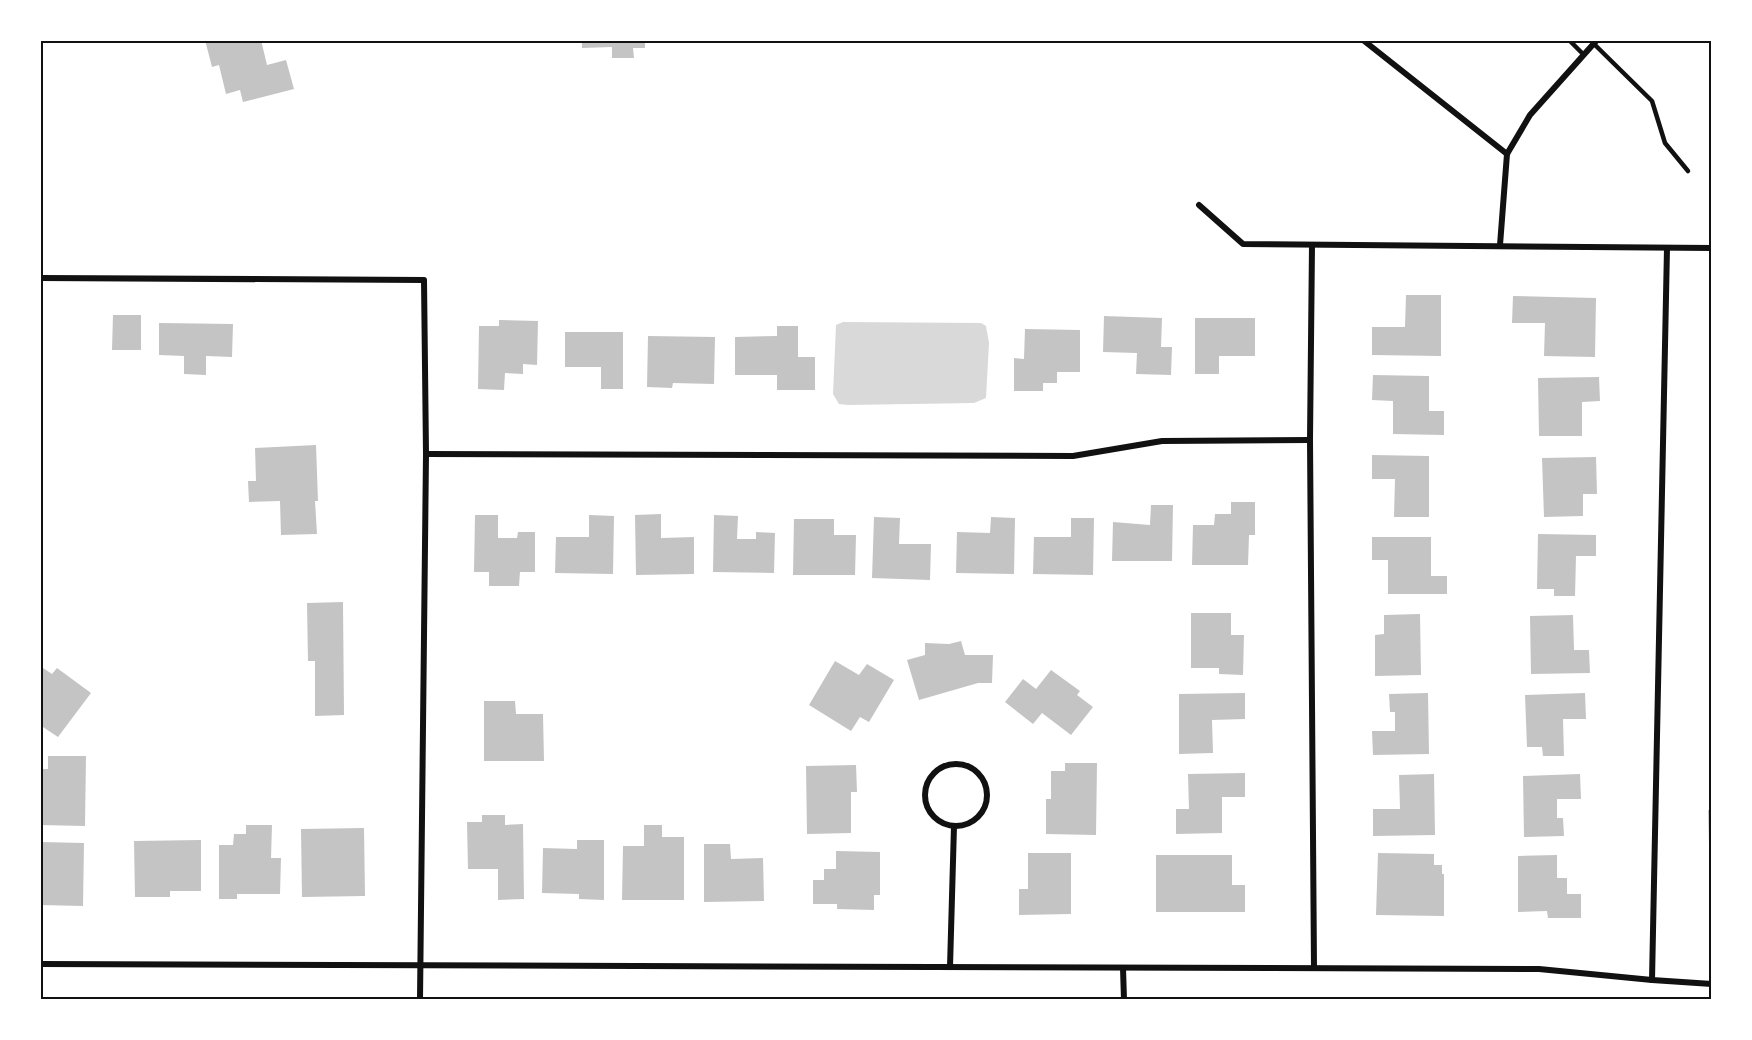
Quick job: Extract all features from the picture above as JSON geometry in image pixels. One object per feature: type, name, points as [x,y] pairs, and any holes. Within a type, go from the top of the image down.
[{"type":"street","points":[[1363,40],[1507,154]]},
{"type":"street","points":[[1500,245],[1507,154],[1530,115],[1596,42]]},
{"type":"street","points":[[1199,205],[1243,244],[1712,248]]},
{"type":"street","points":[[1312,245],[1310,440],[1314,967]]},
{"type":"street","points":[[1652,980],[1667,248]]},
{"type":"street","points":[[40,278],[424,280],[426,454],[420,999]]},
{"type":"street","points":[[426,454],[1072,456],[1162,441],[1310,440]]},
{"type":"street","points":[[957,763],[969,766],[979,773],[985,784],[987,796],[984,808],[977,818],[966,824],[954,826],[943,823],[933,816],[926,806],[924,794],[927,782],[934,772],[945,765],[957,763]]},
{"type":"street","points":[[950,967],[954,826]]},
{"type":"street","points":[[40,964],[1539,969],[1712,984]]},
{"type":"street","points":[[1123,968],[1124,999]]},
{"type":"lane","points":[[1569,40],[1584,55]]},
{"type":"lane","points":[[1596,42],[1652,101],[1665,143],[1688,171]]},
{"type":"shaded area","points":[[843,322],[981,323],[986,326],[989,343],[986,398],[974,403],[839,404],[833,394],[836,325]]},
{"type":"building","points":[[205,40],[261,40],[267,65],[286,60],[294,89],[243,102],[240,90],[226,94],[219,65],[212,67]]},
{"type":"building","points":[[582,40],[645,40],[645,48],[633,48],[634,58],[612,58],[612,47],[582,48]]},
{"type":"building","points":[[1406,295],[1441,295],[1441,356],[1372,355],[1372,327],[1405,327]]},
{"type":"building","points":[[1513,296],[1596,298],[1595,357],[1544,356],[1545,323],[1512,323]]},
{"type":"building","points":[[113,315],[141,315],[141,350],[112,350]]},
{"type":"building","points":[[1104,316],[1162,318],[1161,347],[1172,347],[1171,375],[1136,374],[1137,353],[1103,352]]},
{"type":"building","points":[[1195,318],[1255,318],[1255,356],[1219,356],[1219,374],[1195,374]]},
{"type":"building","points":[[499,320],[538,321],[537,365],[523,364],[523,374],[505,373],[504,390],[478,389],[479,326],[499,326]]},
{"type":"building","points":[[159,323],[233,324],[232,357],[206,356],[206,375],[184,374],[184,356],[159,355]]},
{"type":"building","points":[[777,326],[798,326],[798,357],[815,357],[815,390],[777,390],[777,375],[735,375],[735,337],[777,336]]},
{"type":"building","points":[[1025,329],[1080,330],[1080,372],[1057,372],[1057,383],[1043,383],[1043,391],[1014,391],[1014,358],[1024,359]]},
{"type":"building","points":[[565,332],[623,332],[623,389],[601,389],[601,367],[565,367]]},
{"type":"building","points":[[648,336],[715,337],[714,384],[673,383],[672,388],[647,387]]},
{"type":"building","points":[[1373,375],[1429,376],[1429,411],[1444,411],[1444,435],[1393,434],[1393,401],[1372,400]]},
{"type":"building","points":[[1599,377],[1600,401],[1582,402],[1582,436],[1539,436],[1538,378]]},
{"type":"building","points":[[316,445],[317,534],[281,535],[280,501],[249,502],[248,481],[256,481],[255,448]]},
{"type":"building","points":[[1372,455],[1429,456],[1429,517],[1394,517],[1395,479],[1372,479]]},
{"type":"building","points":[[1596,457],[1597,494],[1583,494],[1583,516],[1544,517],[1542,458]]},
{"type":"building","points":[[1231,502],[1255,502],[1255,535],[1249,535],[1248,565],[1192,565],[1193,525],[1214,525],[1215,514],[1231,514]]},
{"type":"building","points":[[1151,505],[1173,505],[1172,561],[1112,561],[1113,522],[1150,525]]},
{"type":"building","points":[[661,514],[661,538],[694,537],[694,574],[636,575],[635,515]]},
{"type":"building","points":[[475,515],[498,515],[498,538],[517,538],[518,532],[535,532],[535,572],[520,572],[519,586],[489,586],[489,572],[474,572]]},
{"type":"building","points":[[589,515],[614,516],[613,574],[555,573],[556,537],[589,537]]},
{"type":"building","points":[[714,515],[738,516],[737,539],[756,539],[756,532],[775,533],[774,573],[713,572]]},
{"type":"building","points":[[874,517],[900,518],[899,544],[931,544],[930,580],[872,578]]},
{"type":"building","points":[[991,517],[1015,518],[1014,574],[956,573],[957,532],[990,533]]},
{"type":"building","points":[[1071,518],[1094,518],[1093,575],[1033,574],[1034,537],[1071,537]]},
{"type":"building","points":[[794,519],[834,519],[834,535],[856,535],[855,575],[793,575]]},
{"type":"building","points":[[1538,534],[1596,535],[1596,556],[1576,556],[1575,596],[1554,596],[1554,589],[1537,589]]},
{"type":"building","points":[[1372,537],[1431,537],[1431,576],[1447,576],[1447,594],[1388,594],[1388,560],[1372,560]]},
{"type":"building","points":[[343,602],[344,715],[315,716],[315,661],[308,661],[307,603]]},
{"type":"building","points":[[1191,613],[1231,613],[1231,635],[1244,635],[1243,675],[1219,674],[1219,668],[1191,668]]},
{"type":"building","points":[[1420,614],[1421,675],[1375,676],[1375,635],[1384,634],[1384,615]]},
{"type":"building","points":[[1573,615],[1574,650],[1589,650],[1590,673],[1531,674],[1530,616]]},
{"type":"building","points":[[961,641],[965,655],[993,655],[992,683],[978,683],[919,700],[907,660],[925,655],[925,643],[949,644]]},
{"type":"building","points":[[835,661],[859,675],[867,664],[894,680],[869,722],[860,717],[851,731],[809,705]]},
{"type":"building","points":[[40,666],[52,674],[57,668],[91,693],[58,737],[40,725]]},
{"type":"building","points":[[1051,670],[1080,691],[1077,695],[1093,707],[1071,735],[1042,713],[1033,724],[1005,702],[1023,679],[1036,689]]},
{"type":"building","points":[[1245,693],[1245,719],[1212,720],[1213,753],[1179,754],[1179,694]]},
{"type":"building","points":[[1428,693],[1429,754],[1373,755],[1372,731],[1395,731],[1395,712],[1390,712],[1389,694]]},
{"type":"building","points":[[1585,693],[1586,719],[1563,719],[1564,756],[1543,756],[1542,747],[1527,747],[1525,695]]},
{"type":"building","points":[[484,701],[515,701],[516,714],[543,714],[544,761],[484,761]]},
{"type":"building","points":[[48,756],[86,756],[85,826],[40,825],[41,769],[48,769]]},
{"type":"building","points":[[1065,763],[1097,763],[1096,835],[1046,834],[1046,799],[1051,799],[1051,771],[1065,771]]},
{"type":"building","points":[[856,765],[857,792],[851,792],[851,833],[807,834],[806,766]]},
{"type":"building","points":[[1245,773],[1245,797],[1222,797],[1222,833],[1176,834],[1176,809],[1189,809],[1188,774]]},
{"type":"building","points":[[1434,774],[1435,835],[1373,836],[1373,809],[1400,809],[1399,775]]},
{"type":"building","points":[[1580,774],[1581,799],[1557,799],[1557,818],[1563,818],[1564,836],[1524,837],[1523,776]]},
{"type":"building","points":[[1708,810],[1712,810],[1712,845],[1709,845]]},
{"type":"building","points":[[482,815],[505,815],[505,825],[523,824],[524,899],[498,900],[498,869],[468,869],[467,822],[482,822]]},
{"type":"building","points":[[246,825],[272,825],[271,858],[281,858],[280,894],[237,894],[237,899],[219,899],[219,845],[233,845],[234,834],[246,834]]},
{"type":"building","points":[[644,825],[662,825],[662,837],[684,837],[684,900],[622,900],[623,846],[644,846]]},
{"type":"building","points":[[364,828],[365,896],[302,897],[301,829]]},
{"type":"building","points":[[201,840],[201,891],[170,891],[170,897],[135,897],[134,841]]},
{"type":"building","points":[[577,840],[604,840],[604,900],[579,899],[579,894],[542,893],[543,848],[577,849]]},
{"type":"building","points":[[40,842],[84,843],[83,906],[40,905]]},
{"type":"building","points":[[704,844],[730,844],[731,859],[763,858],[764,901],[704,902]]},
{"type":"building","points":[[836,851],[880,852],[880,895],[874,895],[874,910],[837,909],[837,904],[813,904],[813,880],[824,880],[824,869],[836,869]]},
{"type":"building","points":[[1028,853],[1071,853],[1071,914],[1019,915],[1019,889],[1028,889]]},
{"type":"building","points":[[1378,853],[1434,854],[1434,865],[1442,865],[1442,874],[1444,874],[1444,916],[1376,915]]},
{"type":"building","points":[[1156,855],[1232,855],[1232,885],[1245,885],[1245,912],[1156,912]]},
{"type":"building","points":[[1557,855],[1557,878],[1567,878],[1567,894],[1581,894],[1581,918],[1548,918],[1547,911],[1518,912],[1518,856]]}]
